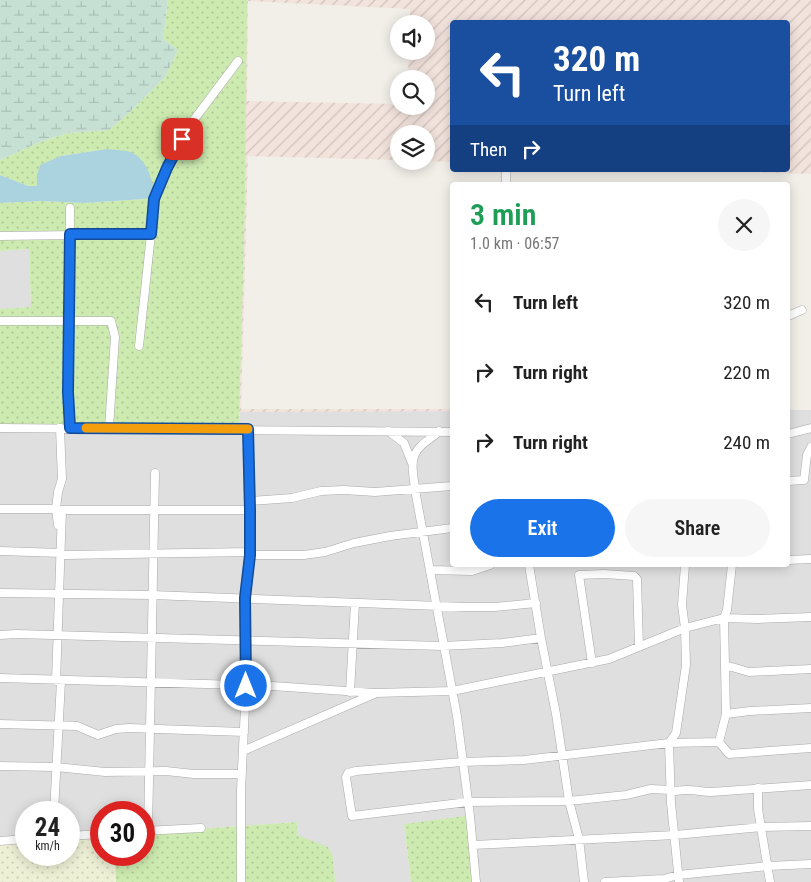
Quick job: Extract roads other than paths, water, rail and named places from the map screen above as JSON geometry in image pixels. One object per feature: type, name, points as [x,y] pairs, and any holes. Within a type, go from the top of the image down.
[{"type":"street","points":[[139,346],[148,280],[154,199],[167,168],[190,125],[238,61]]},
{"type":"street","points":[[70,208],[68,392],[70,428]]},
{"type":"street","points":[[0,236],[151,234]]},
{"type":"street","points":[[790,315],[802,310]]},
{"type":"street","points":[[0,321],[111,321],[115,337],[109,428]]},
{"type":"street","points":[[0,428],[450,432]]},
{"type":"street","points":[[59,595],[57,569],[63,554],[56,509],[62,479],[60,428]]},
{"type":"street","points":[[790,433],[811,428]]},
{"type":"street","points":[[241,882],[242,774],[246,686],[245,598],[250,553],[248,429]]},
{"type":"street","points":[[388,431],[404,443],[412,463],[422,531],[452,691],[468,802],[476,882]]},
{"type":"street","points":[[412,463],[414,455],[420,447],[439,431]]},
{"type":"street","points":[[790,481],[804,480],[806,455],[811,447]]},
{"type":"street","points":[[147,801],[155,473]]},
{"type":"street","points":[[54,801],[59,727],[57,636],[62,510],[250,505],[321,491],[375,492],[450,486]]},
{"type":"street","points":[[0,509],[56,509]]},
{"type":"street","points":[[0,551],[63,554],[154,552],[304,555],[325,552],[354,543],[450,528]]},
{"type":"street","points":[[790,560],[811,559]]},
{"type":"street","points":[[430,570],[472,571],[484,567]]},
{"type":"street","points":[[528,567],[556,714],[584,882]]},
{"type":"street","points":[[679,879],[671,791],[669,743],[676,733],[686,665],[682,605],[686,567]]},
{"type":"street","points":[[719,742],[726,714],[724,618],[727,610],[732,567]]},
{"type":"street","points":[[592,663],[579,575],[634,576],[637,579],[639,647]]},
{"type":"street","points":[[0,593],[152,595],[436,606],[496,607],[536,603]]},
{"type":"street","points":[[350,692],[355,603]]},
{"type":"street","points":[[0,678],[150,682],[375,693],[452,691],[609,659],[685,628],[724,618],[811,617]]},
{"type":"street","points":[[0,635],[443,646],[502,643],[541,638]]},
{"type":"street","points":[[725,665],[748,672],[811,670]]},
{"type":"street","points":[[243,751],[375,693]]},
{"type":"street","points":[[726,714],[750,710],[811,708]]},
{"type":"street","points":[[0,724],[59,727],[82,726],[98,735],[116,730],[149,729],[244,732]]},
{"type":"street","points":[[719,742],[669,743],[562,757],[462,762],[356,772],[348,773],[346,784],[352,816],[468,802],[569,801],[626,795],[651,789],[671,791],[695,789],[701,792],[711,792],[811,785]]},
{"type":"street","points":[[719,742],[729,754],[811,748]]},
{"type":"street","points":[[0,766],[105,772],[166,771],[215,775],[242,774]]},
{"type":"street","points":[[758,788],[758,809],[770,882]]},
{"type":"street","points":[[472,845],[675,835],[762,827],[811,826]]},
{"type":"street","points":[[155,831],[201,828]]},
{"type":"street","points":[[0,841],[15,840]]},
{"type":"street","points":[[604,882],[679,879],[768,866],[811,864]]},
{"type":"water","points":[[107,149],[127,151],[139,157],[150,176],[154,196],[144,199],[84,203],[41,201],[0,203],[0,175],[28,186],[37,186],[37,175],[40,165],[61,156]]}]
